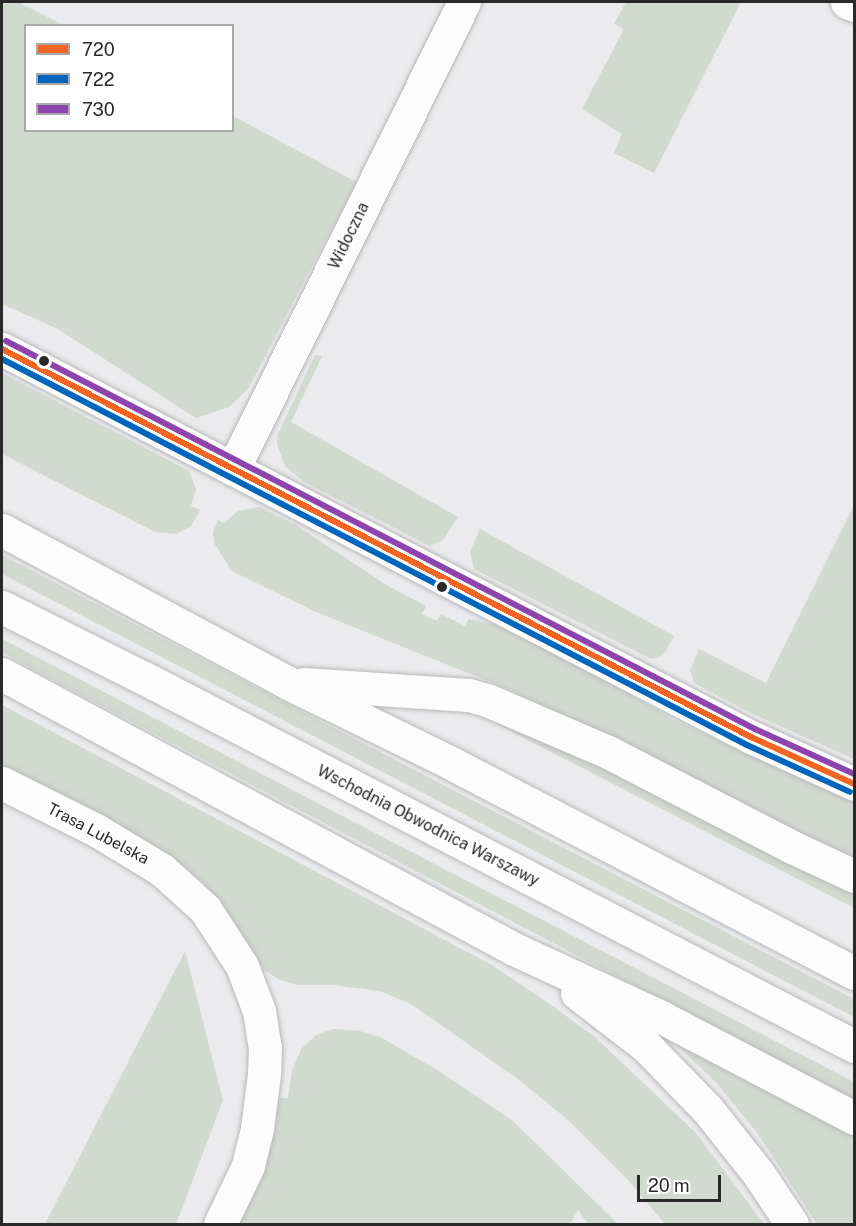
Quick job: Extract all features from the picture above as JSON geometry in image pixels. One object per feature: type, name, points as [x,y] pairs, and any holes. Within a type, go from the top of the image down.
[{"type":"main road","name":"Widoczna","points":[[233,470],[464,2]]},
{"type":"main road","points":[[847,2],[855,5]]},
{"type":"main road","points":[[2,349],[751,737],[803,763],[855,784]]},
{"type":"main road","points":[[2,530],[288,682],[855,973]]},
{"type":"main road","name":"Wschodnia Obwodnica Warszawy","points":[[2,607],[155,683],[855,1046]]},
{"type":"main road","points":[[2,674],[514,949],[663,1018],[855,1118]]},
{"type":"main road","points":[[288,682],[469,695],[487,700],[608,752],[790,846],[855,876]]},
{"type":"main road","name":"Trasa Lubelska","points":[[2,783],[96,830],[162,870],[205,909],[242,966],[259,1011],[265,1047],[264,1074],[257,1129],[248,1166],[220,1224]]},
{"type":"main road","points":[[514,949],[589,1001],[647,1047],[708,1110],[758,1173],[792,1224]]},
{"type":"shaded area","points":[[2,2],[18,2],[61,24],[24,24],[24,132],[234,132],[234,117],[356,182],[248,389],[229,407],[196,418],[58,329],[2,304]]},
{"type":"shaded area","points":[[626,2],[741,2],[654,173],[614,153],[622,134],[582,109],[624,29],[614,24]]},
{"type":"shaded area","points":[[315,355],[322,356],[291,422],[458,517],[443,540],[430,546],[304,482],[285,466],[277,444],[278,434]]},
{"type":"shaded area","points":[[2,373],[189,471],[196,489],[191,506],[200,510],[191,526],[177,534],[155,532],[2,454]]},
{"type":"shaded area","points":[[854,505],[854,759],[751,713],[694,683],[690,670],[699,649],[766,683]]},
{"type":"shaded area","points":[[259,507],[296,525],[388,586],[426,606],[422,614],[437,621],[441,614],[465,626],[469,619],[517,629],[672,719],[854,802],[854,862],[513,691],[316,612],[232,571],[214,543],[213,532],[218,520],[224,523],[238,511]]},
{"type":"shaded area","points":[[480,529],[674,636],[666,651],[658,658],[651,659],[474,569],[470,552]]},
{"type":"shaded area","points":[[2,555],[854,999],[854,1017],[2,574]]},
{"type":"shaded area","points":[[2,639],[854,1082],[854,1101],[58,683],[2,652]]},
{"type":"shaded area","points":[[2,705],[492,965],[554,1007],[596,1038],[696,1133],[764,1224],[665,1224],[628,1180],[568,1120],[518,1079],[411,1004],[380,991],[332,985],[298,985],[280,980],[264,970],[231,917],[205,884],[169,855],[118,824],[2,766]]},
{"type":"shaded area","points":[[489,720],[524,727],[854,892],[854,908]]},
{"type":"shaded area","points":[[185,951],[223,1100],[176,1224],[45,1224]]},
{"type":"shaded area","points":[[333,1029],[360,1031],[380,1037],[439,1071],[513,1121],[618,1224],[588,1224],[578,1210],[570,1224],[236,1224],[266,1164],[280,1098],[288,1098],[292,1070],[302,1048],[316,1035]]},
{"type":"shaded area","points":[[675,1043],[854,1130],[854,1224],[817,1224],[755,1130],[717,1084]]},
{"type":"transit line","name":"730","points":[[6,341],[755,729],[854,774]]},
{"type":"transit line","name":"720","points":[[2,349],[751,737],[854,784]]},
{"type":"transit line","name":"722","points":[[2,359],[747,745],[850,792]]}]
